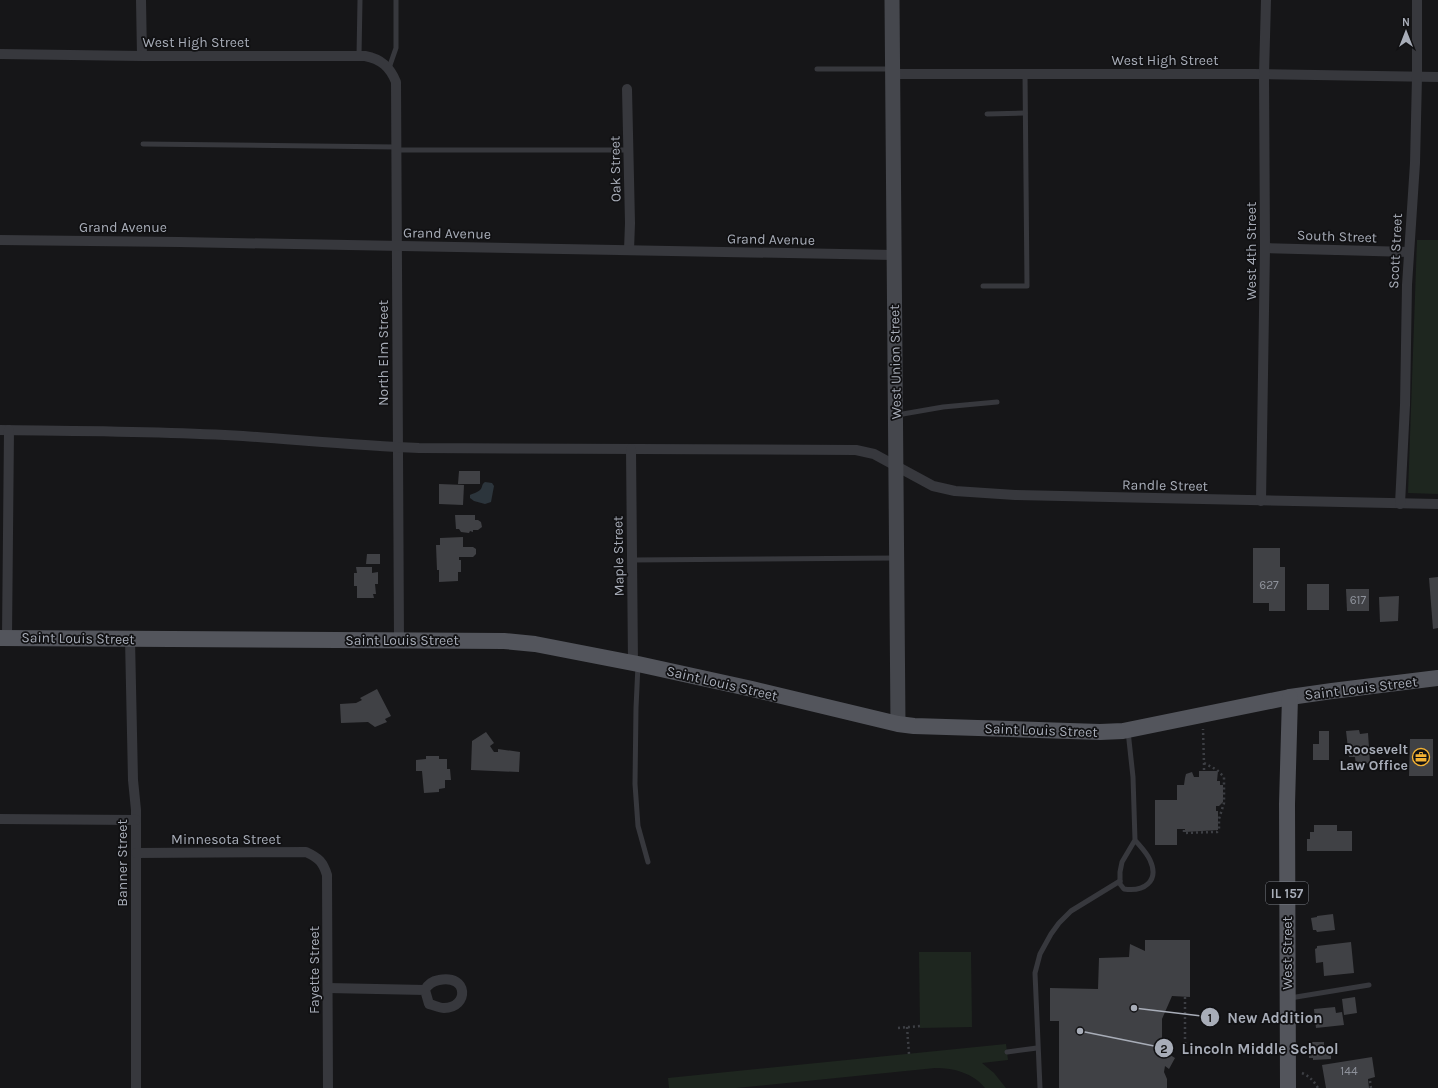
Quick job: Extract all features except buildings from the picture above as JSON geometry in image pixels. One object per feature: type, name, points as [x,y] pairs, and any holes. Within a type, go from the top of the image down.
[{"type":"main road","name":"Saint Louis Street","points":[[4,637],[504,641],[536,644],[636,664],[752,689],[898,724],[914,726],[1100,732],[1128,730],[1290,697],[1438,678]]},
{"type":"main road","name":"West Street","points":[[1288,1088],[1287,804],[1290,697]]},
{"type":"street","points":[[141,0],[142,56]]},
{"type":"street","name":"West Union Street","points":[[892,0],[898,724]]},
{"type":"street","name":"West 4th Street","points":[[1261,501],[1265,248],[1264,74],[1266,0]]},
{"type":"street","name":"Scott Street","points":[[1400,504],[1405,406],[1409,252],[1415,163],[1417,0]]},
{"type":"street","name":"West High Street","points":[[0,54],[142,56],[359,56],[372,57],[382,61],[389,68]]},
{"type":"street","name":"North Elm Street","points":[[389,68],[396,82],[399,640]]},
{"type":"street","name":"West High Street","points":[[893,72],[1025,74],[1264,74],[1438,77]]},
{"type":"street","name":"Oak Street","points":[[627,89],[629,250]]},
{"type":"street","name":"Grand Avenue","points":[[0,240],[894,255]]},
{"type":"street","name":"South Street","points":[[1265,248],[1409,252]]},
{"type":"street","points":[[4,430],[4,637]]},
{"type":"street","name":"Randle Street","points":[[4,430],[153,432],[243,436],[397,447],[856,450],[874,454],[933,486],[955,491],[1001,494],[1261,501],[1438,504]]},
{"type":"street","name":"Maple Street","points":[[630,449],[636,664]]},
{"type":"street","name":"Banner Street","points":[[130,639],[133,780],[136,820],[136,1088]]},
{"type":"street","points":[[0,819],[136,820]]},
{"type":"street","name":"Minnesota Street","points":[[136,853],[306,852],[315,856]]},
{"type":"street","name":"Fayette Street","points":[[315,856],[324,866],[327,875],[328,1088]]},
{"type":"street","points":[[328,988],[425,990]]},
{"type":"lane","points":[[359,56],[360,0]]},
{"type":"lane","points":[[389,68],[396,48],[396,0]]},
{"type":"lane","points":[[817,69],[893,72]]},
{"type":"lane","points":[[982,286],[1027,286],[1025,74]]},
{"type":"lane","points":[[987,114],[1025,114]]},
{"type":"lane","points":[[143,144],[396,149],[628,150]]},
{"type":"lane","points":[[896,416],[943,407],[996,402]]},
{"type":"lane","points":[[632,560],[811,560],[897,558]]},
{"type":"lane","points":[[636,664],[635,784],[638,826],[648,862]]},
{"type":"lane","points":[[1128,730],[1133,777],[1134,840],[1122,862],[1119,877],[1124,889],[1131,890],[1139,889],[1148,884],[1152,878],[1153,870],[1150,860],[1134,840]]},
{"type":"lane","points":[[1040,1088],[1035,973],[1040,954],[1055,928],[1071,911],[1120,881]]},
{"type":"lane","points":[[1287,998],[1369,985]]},
{"type":"lane","points":[[1007,1052],[1038,1048]]},
{"type":"path","points":[[1203,729],[1204,771]]},
{"type":"path","points":[[1184,830],[1184,833],[1218,832],[1219,829],[1219,819],[1224,803],[1224,777],[1218,770],[1204,763]]},
{"type":"path","points":[[1185,997],[1185,1044],[1187,1044]]},
{"type":"path","points":[[898,1028],[920,1026]]},
{"type":"path","points":[[907,1027],[909,1054]]},
{"type":"path","points":[[1297,1072],[1307,1075],[1318,1088]]},
{"type":"path","points":[[1370,1081],[1371,1088]]},
{"type":"shaded area","points":[[1417,240],[1438,240],[1438,494],[1408,493]]},
{"type":"shaded area","points":[[485,482],[492,483],[494,486],[491,502],[485,504],[474,501],[470,498],[470,495],[480,490]]},
{"type":"shaded area","points":[[919,952],[971,952],[972,1027],[920,1028]]},
{"type":"shaded area","points":[[1006,1044],[1008,1060],[982,1063],[994,1073],[1006,1088],[985,1088],[975,1079],[963,1072],[935,1068],[736,1088],[669,1088],[668,1078]]},
{"type":"place","name":"Roosevelt Law Office","points":[[1421,757]]},
{"type":"place","name":"New Addition","points":[[1134,1008]]},
{"type":"place","name":"Lincoln Middle School","points":[[1080,1031]]}]
